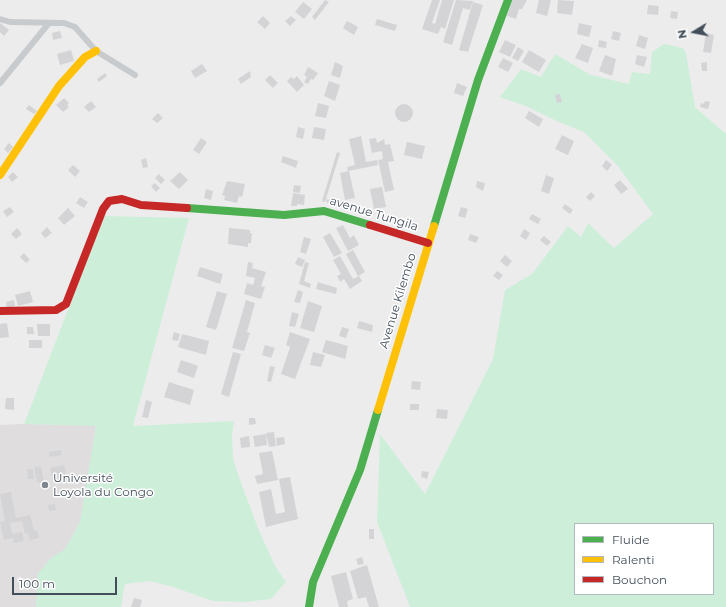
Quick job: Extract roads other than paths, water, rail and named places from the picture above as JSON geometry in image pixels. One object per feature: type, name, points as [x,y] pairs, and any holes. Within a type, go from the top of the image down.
[{"type":"street","name":"Avenue Kilembo","points":[[309,607],[313,582],[360,470],[478,80],[508,0]]},
{"type":"street","points":[[0,19],[10,22],[64,23],[75,27],[96,52],[135,75]]},
{"type":"street","points":[[0,83],[49,23]]},
{"type":"street","points":[[0,175],[60,86],[85,57],[96,52]]},
{"type":"street","name":"avenue Tungila","points":[[0,311],[56,310],[66,304],[103,209],[109,201],[122,199],[141,205],[284,214],[324,211],[428,243]]},
{"type":"place","name":"Université Loyola du Congo","points":[[45,485]]}]
